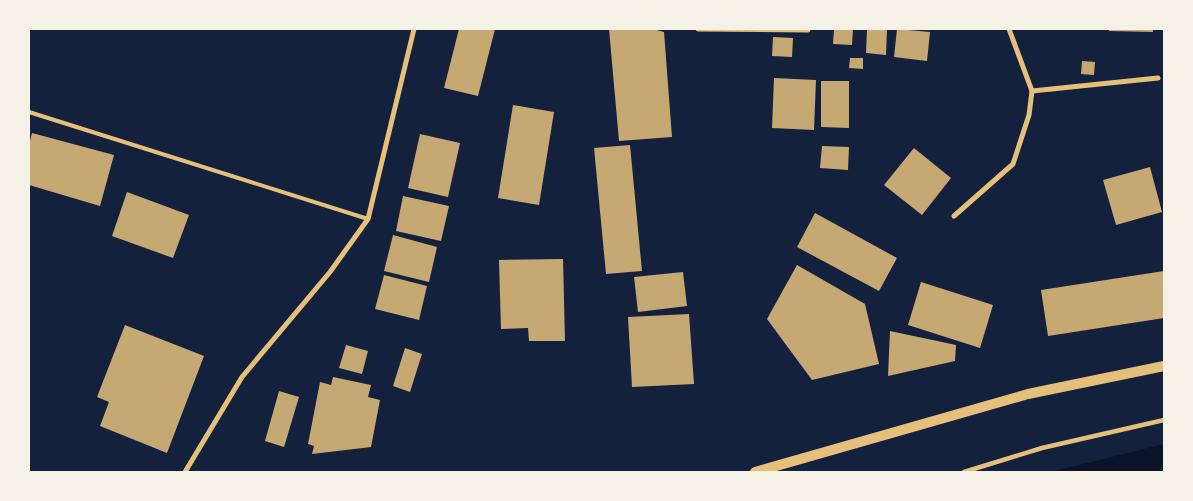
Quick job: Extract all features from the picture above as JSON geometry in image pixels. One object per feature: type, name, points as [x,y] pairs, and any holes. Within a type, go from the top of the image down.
[{"type":"main road","points":[[755,472],[1028,394],[1164,366]]},
{"type":"street","points":[[185,472],[242,378],[330,272],[368,219],[414,29]]},
{"type":"street","points":[[698,29],[808,30]]},
{"type":"street","points":[[954,216],[1013,164],[1029,115],[1032,91],[1009,29]]},
{"type":"street","points":[[1032,91],[1158,78]]},
{"type":"street","points":[[964,472],[1042,448],[1164,420]]},
{"type":"lane","points":[[29,112],[368,219]]},
{"type":"water","points":[[1164,444],[1164,472],[1050,472]]},
{"type":"building","points":[[459,29],[495,29],[478,96],[444,88]]},
{"type":"building","points":[[609,29],[653,29],[664,32],[672,137],[619,141]]},
{"type":"building","points":[[834,29],[853,29],[852,45],[833,44]]},
{"type":"building","points":[[867,29],[887,29],[886,55],[866,53]]},
{"type":"building","points":[[897,29],[930,32],[927,61],[894,57]]},
{"type":"building","points":[[1109,29],[1153,29],[1153,32],[1109,31]]},
{"type":"building","points":[[773,37],[793,38],[792,57],[772,56]]},
{"type":"building","points":[[850,58],[863,58],[863,69],[849,68]]},
{"type":"building","points":[[1082,61],[1095,62],[1094,75],[1081,74]]},
{"type":"building","points":[[774,78],[816,80],[814,130],[772,128]]},
{"type":"building","points":[[821,81],[849,81],[849,128],[821,127]]},
{"type":"building","points":[[513,105],[554,112],[539,205],[498,198]]},
{"type":"building","points":[[32,133],[114,155],[100,206],[29,185],[29,145]]},
{"type":"building","points":[[420,134],[460,143],[448,197],[408,188]]},
{"type":"building","points":[[630,145],[642,271],[606,274],[594,148]]},
{"type":"building","points":[[822,146],[849,147],[848,170],[820,168]]},
{"type":"building","points":[[914,148],[951,178],[922,215],[884,185]]},
{"type":"building","points":[[1150,167],[1162,212],[1116,225],[1103,180]]},
{"type":"building","points":[[127,192],[189,215],[173,258],[112,236]]},
{"type":"building","points":[[403,196],[449,206],[441,241],[396,231]]},
{"type":"building","points":[[815,213],[897,258],[879,291],[797,247]]},
{"type":"building","points":[[393,235],[437,247],[429,282],[384,271]]},
{"type":"building","points":[[563,259],[565,341],[529,341],[528,328],[501,329],[499,260]]},
{"type":"building","points":[[797,265],[865,304],[879,364],[812,380],[767,319]]},
{"type":"building","points":[[1164,271],[1164,318],[1048,336],[1041,290]]},
{"type":"building","points":[[683,272],[687,306],[638,312],[634,277]]},
{"type":"building","points":[[384,275],[427,286],[419,320],[375,309]]},
{"type":"building","points":[[921,282],[993,305],[980,348],[908,325]]},
{"type":"building","points":[[689,314],[694,384],[632,387],[628,317]]},
{"type":"building","points":[[125,325],[204,356],[167,453],[100,426],[109,402],[97,397]]},
{"type":"building","points":[[890,331],[956,345],[955,361],[888,376]]},
{"type":"building","points":[[346,345],[368,351],[362,374],[339,368]]},
{"type":"building","points":[[405,348],[422,354],[410,392],[393,386]]},
{"type":"building","points":[[333,377],[371,385],[368,397],[380,400],[371,447],[312,454],[314,446],[308,444],[320,382],[331,385]]},
{"type":"building","points":[[279,391],[299,397],[284,447],[265,441]]}]
